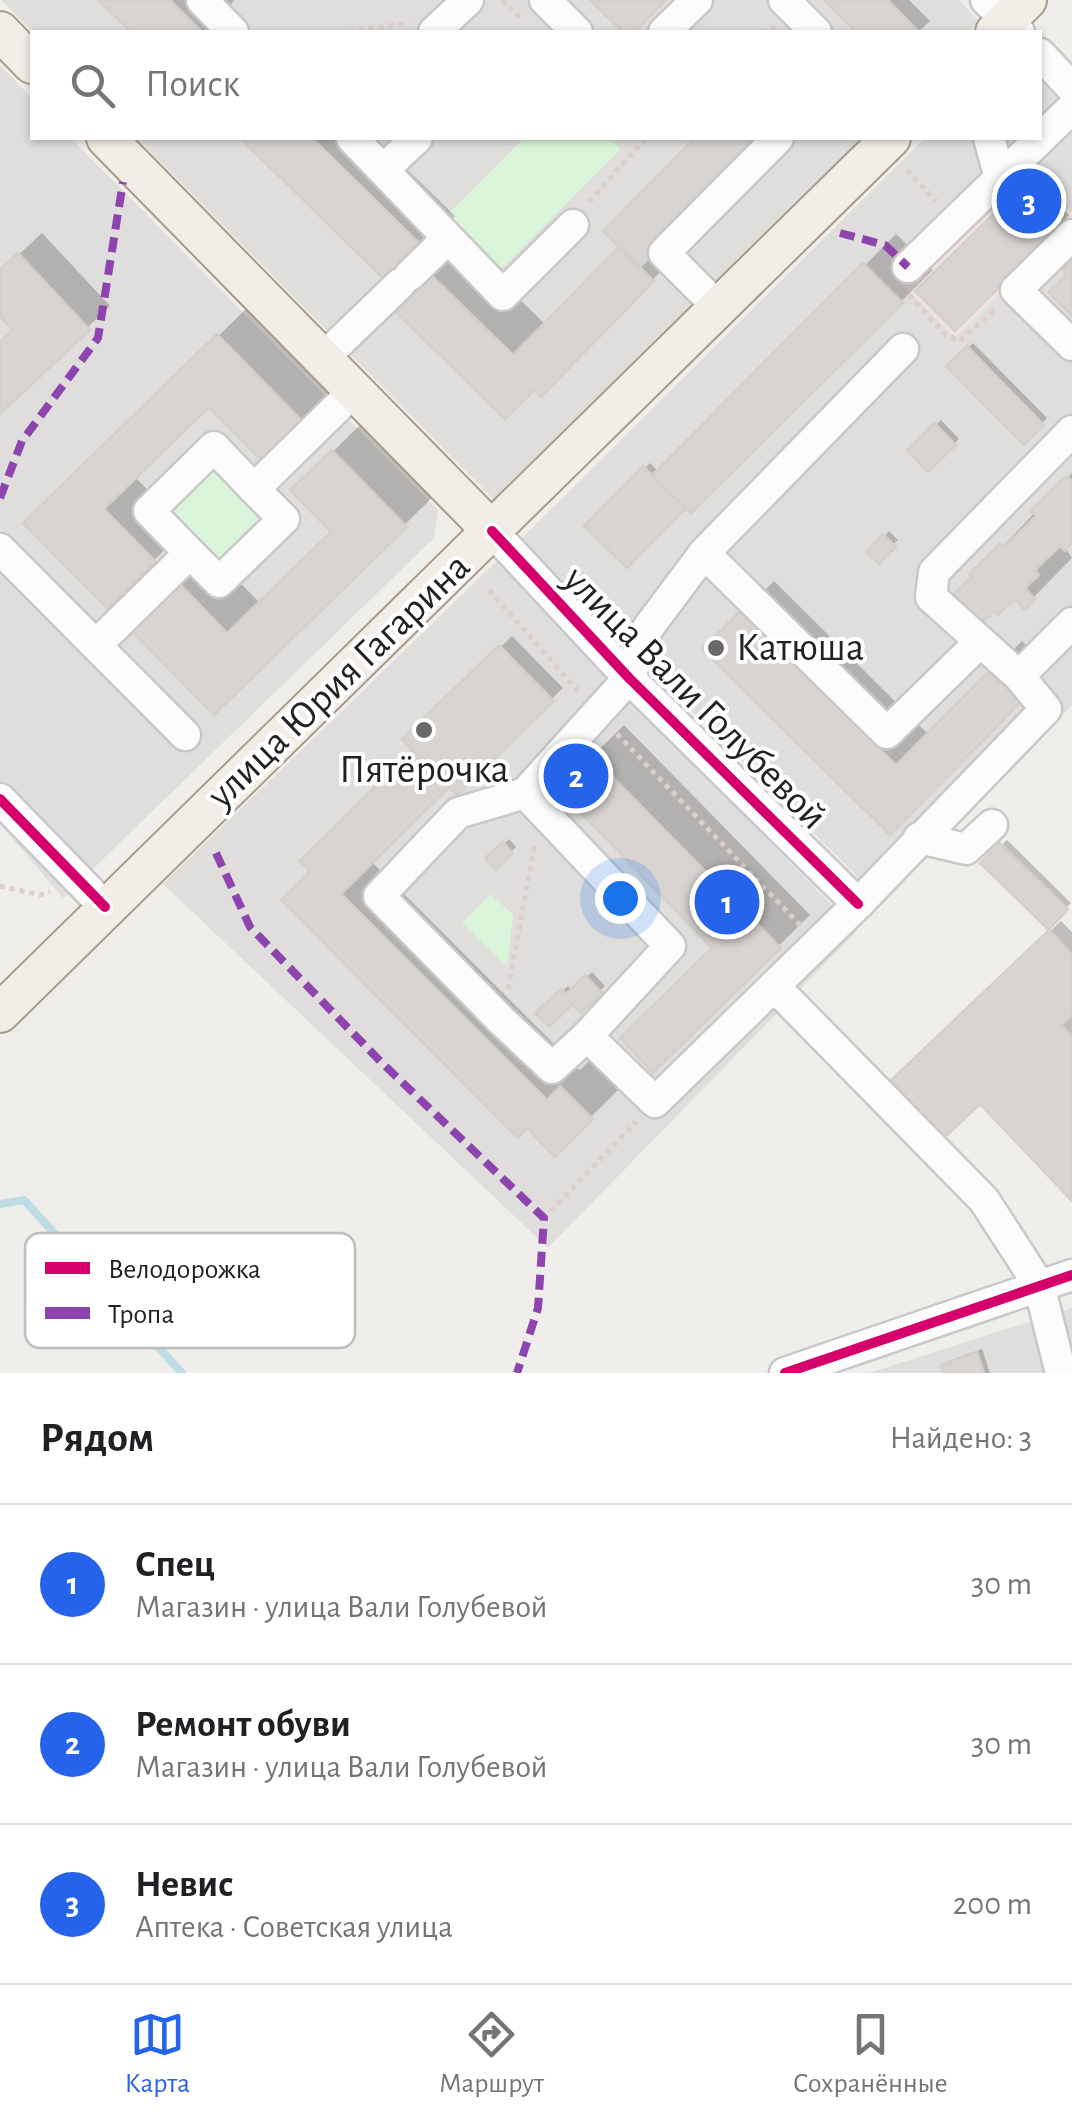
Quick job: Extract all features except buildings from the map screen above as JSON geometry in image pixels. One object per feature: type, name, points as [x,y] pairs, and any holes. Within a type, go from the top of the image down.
[{"type":"main road","points":[[0,31],[30,62]]},
{"type":"main road","name":"улица Вали Голубевой","points":[[112,140],[492,531]]},
{"type":"main road","name":"улица Юрия Гагарина","points":[[0,1013],[93,894],[492,531],[719,308],[899,154]]},
{"type":"street","points":[[202,0],[229,30]]},
{"type":"street","points":[[546,0],[574,30]]},
{"type":"street","points":[[666,30],[697,0]]},
{"type":"street","points":[[784,0],[814,30]]},
{"type":"street","points":[[1042,56],[1072,88]]},
{"type":"street","points":[[1042,137],[1072,108]]},
{"type":"street","points":[[354,140],[503,296],[573,225]]},
{"type":"street","points":[[384,170],[414,140]]},
{"type":"street","points":[[719,308],[664,253],[776,140]]},
{"type":"street","points":[[990,140],[1000,178]]},
{"type":"street","points":[[908,267],[1039,140]]},
{"type":"street","points":[[1072,235],[1016,290],[1072,345]]},
{"type":"street","points":[[323,358],[447,239]]},
{"type":"street","points":[[533,802],[670,946],[552,1068],[379,896],[458,814],[533,802],[598,713],[629,678],[648,628],[704,553],[903,350]]},
{"type":"street","points":[[254,489],[355,390]]},
{"type":"street","points":[[586,1036],[655,1102],[858,904],[1046,709],[1019,676],[931,597],[934,572],[1072,431]]},
{"type":"street","points":[[214,448],[284,519],[219,582],[190,553],[149,511],[214,448]]},
{"type":"street","name":"улица Вали Голубевой","points":[[492,531],[629,678],[858,904]]},
{"type":"street","points":[[0,550],[185,735]]},
{"type":"street","points":[[96,644],[190,553]]},
{"type":"street","points":[[704,553],[887,733],[980,642]]},
{"type":"street","points":[[1019,676],[1072,623]]},
{"type":"street","points":[[0,799],[93,894]]},
{"type":"street","points":[[919,838],[966,850],[992,825]]},
{"type":"street","points":[[774,986],[984,1200],[1039,1285],[1061,1373]]},
{"type":"street","points":[[786,1373],[1072,1275]]},
{"type":"path","points":[[362,30],[450,17]]},
{"type":"path","points":[[573,225],[641,140]]},
{"type":"path","points":[[899,154],[955,221]]},
{"type":"path","points":[[908,267],[909,298],[946,335],[960,341],[1016,290]]},
{"type":"path","points":[[488,590],[598,713],[818,944]]},
{"type":"path","points":[[502,1022],[533,802]]},
{"type":"path","points":[[0,886],[40,896],[93,894]]},
{"type":"path","points":[[544,1218],[655,1102]]},
{"type":"shaded area","points":[[1,0],[959,0],[979,21],[970,30],[31,30]]},
{"type":"shaded area","points":[[0,65],[30,96],[30,140],[73,140],[438,510],[434,538],[63,898],[0,824]]},
{"type":"shaded area","points":[[1042,82],[1072,114],[1072,705],[880,900],[521,539],[923,140],[1042,140]]},
{"type":"shaded area","points":[[139,140],[862,140],[499,505]]},
{"type":"shaded area","points":[[1016,155],[1072,213],[1072,223],[955,338],[894,276]]},
{"type":"shaded area","points":[[497,561],[857,931],[548,1248],[163,884]]},
{"type":"shaded area","points":[[1072,1308],[1072,1373],[869,1373]]},
{"type":"green space","points":[[522,140],[611,140],[621,149],[501,269],[447,215]]},
{"type":"green space","points":[[213,459],[269,515],[214,569],[159,512]]},
{"type":"green space","points":[[491,894],[513,915],[507,967],[462,923]]},
{"type":"waterway","points":[[0,1204],[24,1200],[54,1233]]},
{"type":"waterway","points":[[159,1348],[182,1373]]},
{"type":"marked path","points":[[0,498],[22,441],[98,338],[123,182]]},
{"type":"marked path","points":[[840,233],[885,245],[908,267]]},
{"type":"marked path","points":[[216,853],[250,927],[381,1062],[544,1218],[538,1308],[517,1373]]},
{"type":"cycle path","points":[[492,531],[629,678],[858,904]]},
{"type":"cycle path","points":[[0,799],[105,907]]},
{"type":"cycle path","points":[[785,1373],[1072,1275]]},
{"type":"place","name":"Невис","points":[[1029,201]]},
{"type":"place","name":"Катюша","points":[[716,648]]},
{"type":"place","name":"Пятёрочка","points":[[424,730]]},
{"type":"place","name":"Ремонт обуви","points":[[576,776]]},
{"type":"place","name":"Спец","points":[[727,902]]}]
